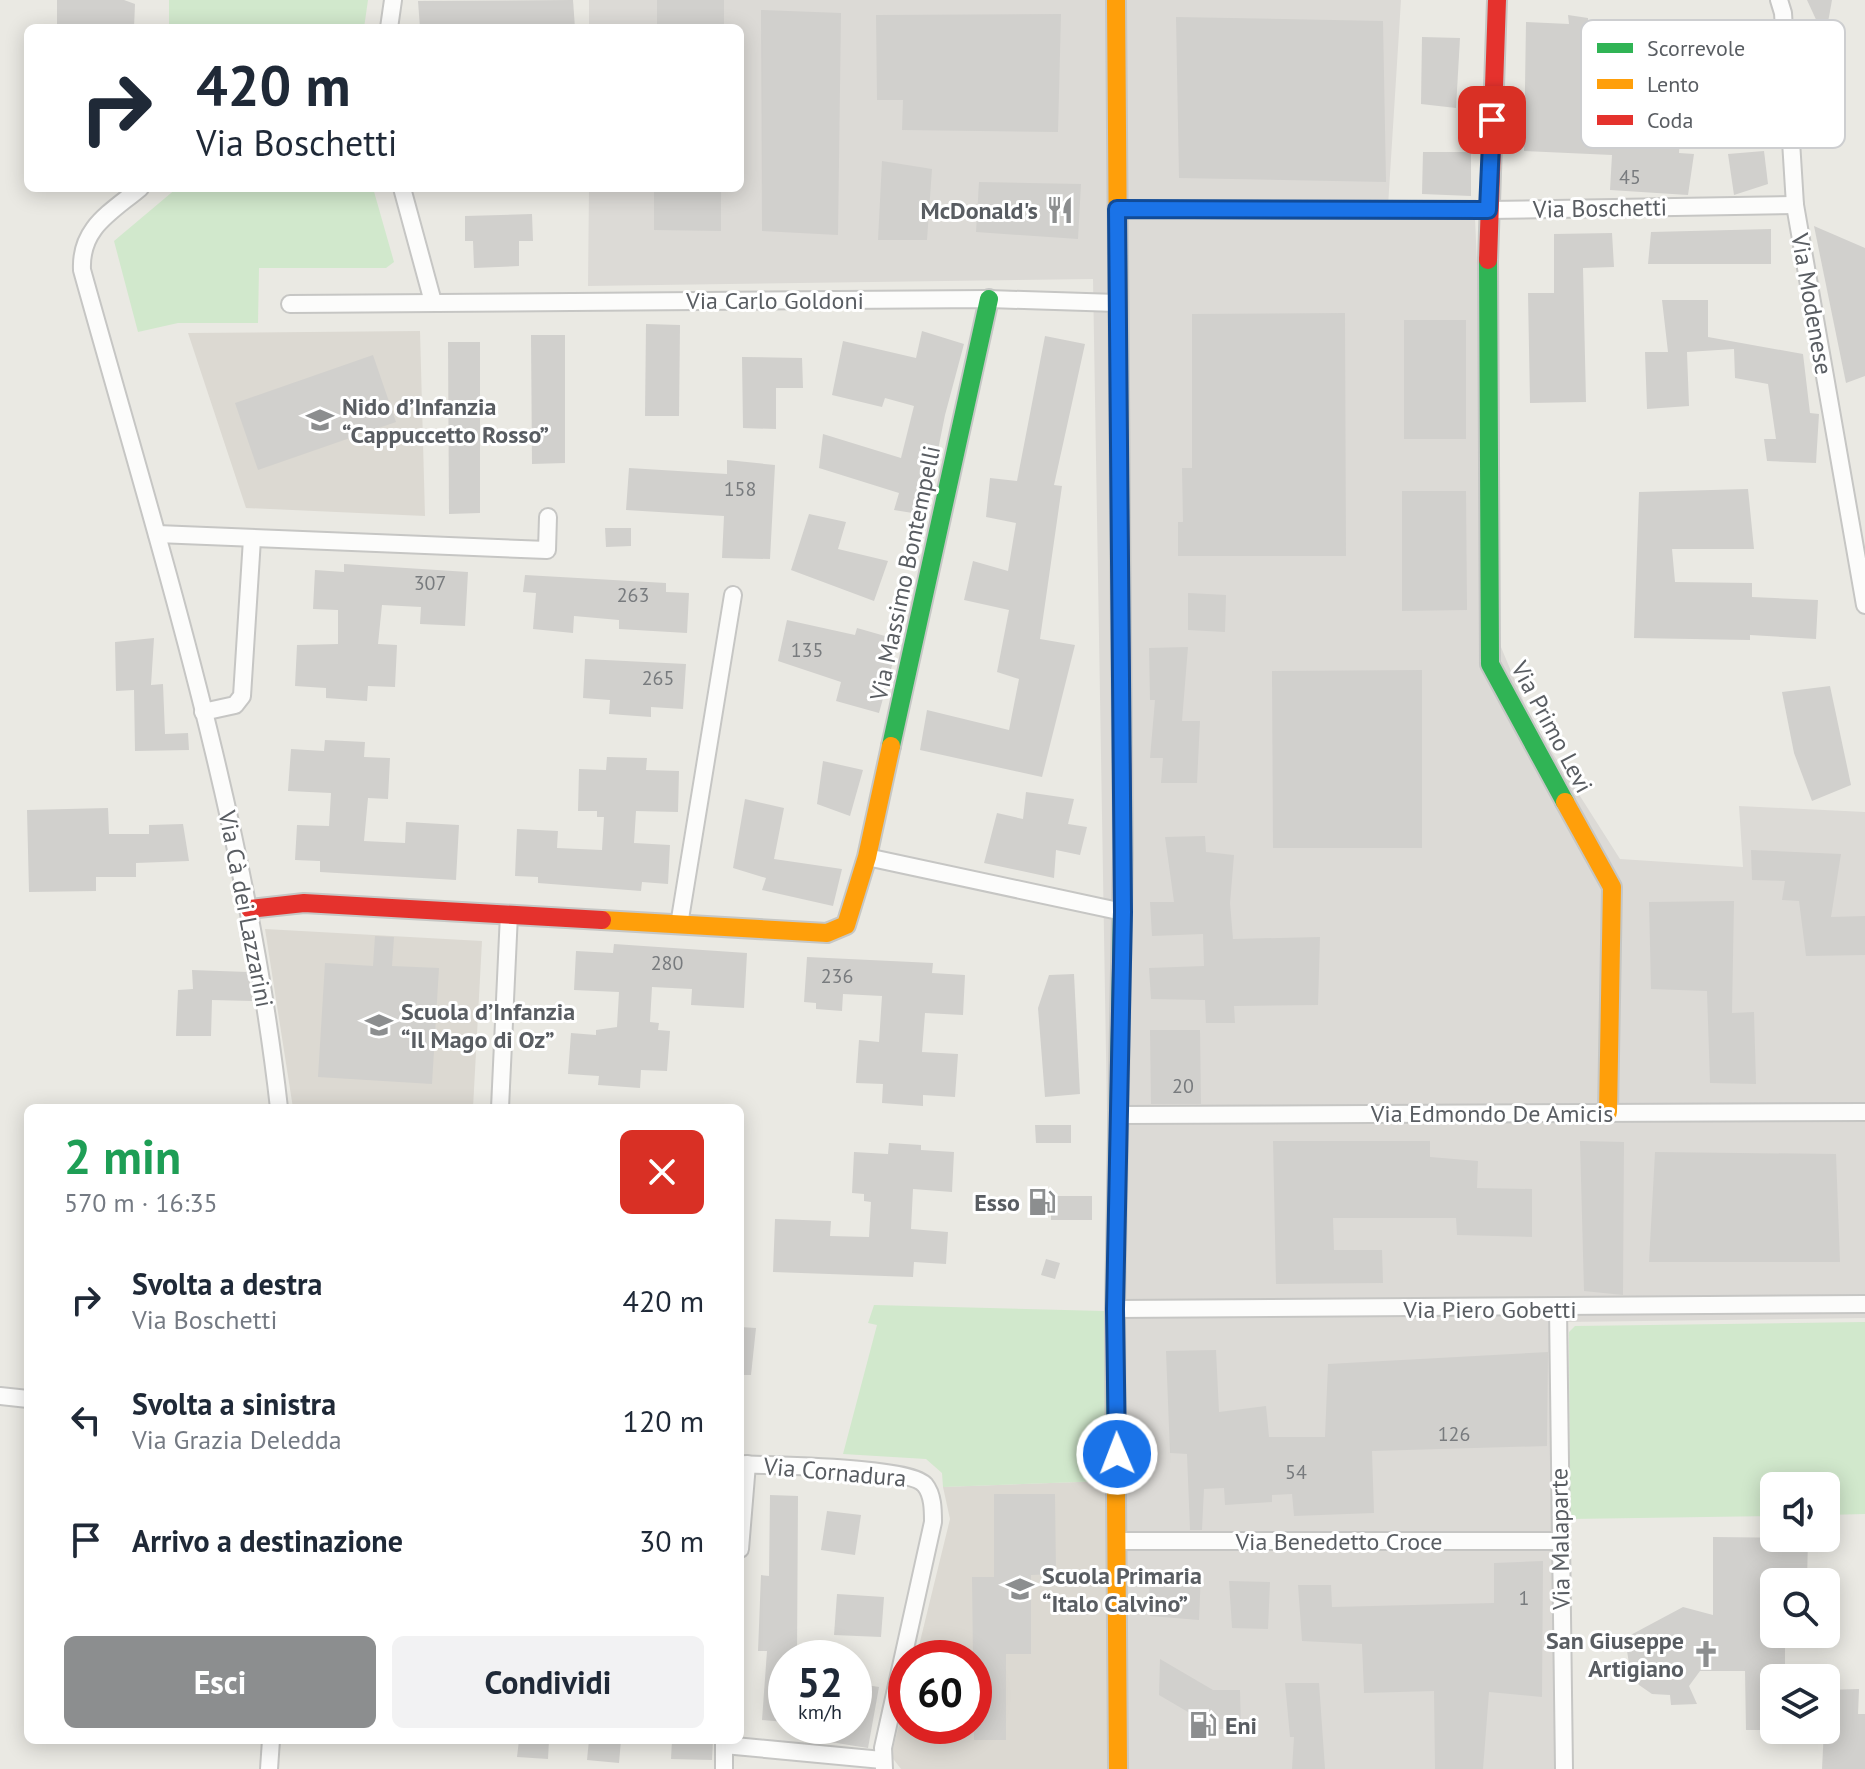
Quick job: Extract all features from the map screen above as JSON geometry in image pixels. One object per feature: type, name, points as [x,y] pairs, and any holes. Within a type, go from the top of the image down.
[{"type":"street","points":[[390,24],[393,0]]},
{"type":"street","points":[[1116,0],[1123,912],[1115,1309],[1118,1769]]},
{"type":"street","name":"Via Primo Levi","points":[[1497,0],[1488,210],[1490,664],[1612,887],[1608,1112]]},
{"type":"street","name":"Via Modenese","points":[[1791,148],[1795,205],[1865,605]]},
{"type":"street","name":"Via Cà dei Lazzarini","points":[[135,192],[92,230],[81,247],[82,270],[157,534],[250,909],[278,1104]]},
{"type":"street","points":[[403,192],[433,302]]},
{"type":"street","name":"Via Boschetti","points":[[1117,209],[1488,210],[1795,205]]},
{"type":"street","name":"Via Carlo Goldoni","points":[[290,304],[989,299],[1117,303]]},
{"type":"street","name":"Via Massimo Bontempelli","points":[[250,909],[304,903],[827,933],[839,930],[851,916],[867,857],[989,299]]},
{"type":"street","points":[[157,534],[547,550],[548,517]]},
{"type":"street","points":[[203,712],[235,705],[242,696],[252,539]]},
{"type":"street","points":[[679,925],[733,595]]},
{"type":"street","points":[[867,857],[1123,912]]},
{"type":"street","points":[[500,1104],[509,914]]},
{"type":"street","name":"Via Edmondo De Amicis","points":[[1118,1115],[1865,1112]]},
{"type":"street","name":"Via Piero Gobetti","points":[[1115,1309],[1558,1309],[1865,1304]]},
{"type":"street","name":"Via Malaparte","points":[[1558,1309],[1564,1769]]},
{"type":"street","points":[[0,1396],[24,1399]]},
{"type":"street","name":"Via Cornadura","points":[[744,1464],[889,1472],[915,1478],[924,1484],[930,1495],[933,1522],[883,1764]]},
{"type":"street","name":"Via Benedetto Croce","points":[[1118,1541],[1560,1541]]},
{"type":"street","points":[[269,1769],[271,1744]]},
{"type":"street","points":[[724,1744],[724,1769]]},
{"type":"street","points":[[738,1744],[883,1764]]},
{"type":"shaded area","points":[[589,0],[1401,0],[1388,206],[1475,218],[1493,628],[1531,719],[1620,859],[1743,867],[1739,806],[1865,812],[1865,1318],[1566,1322],[1573,1769],[1118,1769],[1093,279],[588,286],[589,192],[744,192],[744,24],[589,24]]},
{"type":"shaded area","name":"Nido d’Infanzia “Cappuccetto Rosso”","points":[[420,331],[425,516],[246,508],[188,333]]},
{"type":"shaded area","name":"Scuola d’Infanzia “Il Mago di Oz”","points":[[265,929],[482,941],[473,1104],[292,1104]]},
{"type":"shaded area","name":"Scuola Primaria “Italo Calvino”","points":[[1107,1481],[1107,1769],[901,1769],[891,1756],[894,1744],[992,1744],[992,1640],[920,1640],[950,1519],[943,1487]]},
{"type":"green space","points":[[169,0],[368,0],[365,24],[169,24]]},
{"type":"green space","points":[[172,192],[374,192],[394,262],[386,268],[259,268],[258,323],[178,323],[138,332],[114,241]]},
{"type":"green space","points":[[874,1305],[1104,1311],[1107,1481],[943,1487],[942,1473],[926,1459],[843,1454],[877,1325],[868,1323]]},
{"type":"green space","points":[[1865,1322],[1865,1514],[1840,1515],[1840,1472],[1760,1472],[1760,1516],[1570,1519],[1569,1332],[1575,1326]]},
{"type":"building","points":[[57,0],[124,0],[135,4],[134,24],[57,24]]},
{"type":"building","points":[[573,0],[575,24],[420,24],[418,1]]},
{"type":"building","points":[[657,0],[724,0],[724,24],[657,24]]},
{"type":"building","points":[[1807,0],[1832,0],[1828,20],[1816,20]]},
{"type":"building","points":[[761,10],[841,13],[838,235],[762,231]]},
{"type":"building","points":[[1061,14],[1058,132],[902,130],[903,100],[877,100],[876,15]]},
{"type":"building","points":[[1568,15],[1588,18],[1581,20],[1581,148],[1679,148],[1679,153],[1694,154],[1688,195],[1610,190],[1612,155],[1524,151],[1526,22],[1569,24]]},
{"type":"building","points":[[1176,17],[1383,21],[1386,182],[1179,178]]},
{"type":"building","points":[[1422,37],[1460,38],[1456,108],[1421,104]]},
{"type":"building","points":[[1764,151],[1768,184],[1734,195],[1728,154]]},
{"type":"building","points":[[1423,152],[1471,152],[1471,196],[1422,194]]},
{"type":"building","points":[[882,161],[932,169],[927,240],[878,240]]},
{"type":"building","points":[[979,182],[1081,184],[1078,239],[976,232]]},
{"type":"building","points":[[654,192],[721,192],[721,231],[654,230]]},
{"type":"building","points":[[532,214],[533,241],[519,241],[519,266],[474,268],[473,241],[465,241],[465,216]]},
{"type":"building","points":[[1814,226],[1865,248],[1865,376],[1846,383]]},
{"type":"building","points":[[1771,229],[1771,264],[1648,264],[1651,232]]},
{"type":"building","points":[[1612,233],[1614,267],[1583,268],[1586,402],[1530,403],[1528,293],[1554,293],[1554,234]]},
{"type":"building","points":[[1662,300],[1708,300],[1708,337],[1803,354],[1810,413],[1819,414],[1816,463],[1767,461],[1764,439],[1776,439],[1768,384],[1735,378],[1734,349],[1687,352],[1689,406],[1647,409],[1645,352],[1668,352]]},
{"type":"building","points":[[1345,313],[1346,556],[1178,556],[1178,522],[1183,522],[1182,468],[1192,468],[1192,314]]},
{"type":"building","points":[[1404,320],[1466,320],[1466,439],[1404,439]]},
{"type":"building","points":[[646,324],[680,325],[679,416],[645,416]]},
{"type":"building","points":[[922,331],[964,344],[945,415],[925,515],[894,510],[899,493],[819,468],[823,434],[901,458],[914,406],[885,398],[882,407],[832,395],[843,341],[916,358]]},
{"type":"building","points":[[531,335],[565,335],[565,463],[532,464]]},
{"type":"building","points":[[1045,336],[1085,344],[1054,485],[1062,486],[1040,639],[1075,645],[1042,777],[920,750],[927,710],[1009,730],[1019,679],[997,672],[1009,610],[964,600],[973,561],[1008,571],[1016,523],[986,517],[990,478],[1017,481]]},
{"type":"building","points":[[448,342],[480,342],[480,513],[449,514]]},
{"type":"building","points":[[373,355],[396,422],[258,470],[235,403]]},
{"type":"building","points":[[742,357],[802,358],[803,388],[776,388],[776,429],[743,428]]},
{"type":"building","points":[[727,460],[775,465],[770,559],[722,558],[724,516],[626,510],[629,468],[727,474]]},
{"type":"building","points":[[1748,489],[1754,549],[1672,549],[1675,582],[1752,583],[1752,597],[1818,600],[1816,639],[1750,635],[1750,640],[1634,638],[1639,492]]},
{"type":"building","points":[[1402,491],[1466,491],[1467,610],[1402,611]]},
{"type":"building","points":[[809,514],[846,522],[838,549],[888,561],[874,601],[791,570]]},
{"type":"building","points":[[605,528],[631,528],[631,546],[606,547]]},
{"type":"building","points":[[344,564],[468,572],[465,626],[420,624],[421,607],[382,605],[378,644],[397,645],[395,687],[368,686],[367,701],[326,698],[326,688],[295,686],[297,645],[338,644],[338,610],[313,609],[315,570],[344,572]]},
{"type":"building","points":[[525,575],[666,583],[666,592],[689,593],[687,633],[619,629],[619,620],[574,616],[573,633],[533,629],[536,593],[523,592]]},
{"type":"building","points":[[1188,593],[1226,595],[1225,632],[1188,630]]},
{"type":"building","points":[[787,620],[855,635],[857,628],[899,640],[879,713],[836,701],[841,682],[778,661]]},
{"type":"building","points":[[154,638],[151,685],[163,684],[165,734],[188,733],[189,750],[135,751],[134,690],[116,691],[115,642]]},
{"type":"building","points":[[1188,647],[1182,721],[1200,721],[1197,783],[1161,783],[1163,758],[1150,758],[1155,700],[1150,700],[1149,648]]},
{"type":"building","points":[[585,659],[686,664],[683,709],[651,707],[651,717],[609,714],[610,700],[583,698]]},
{"type":"building","points":[[1422,670],[1422,848],[1273,848],[1272,671]]},
{"type":"building","points":[[1830,686],[1851,785],[1812,801],[1794,753],[1782,692]]},
{"type":"building","points":[[325,740],[365,742],[364,757],[390,758],[388,799],[368,798],[364,841],[405,843],[406,822],[459,825],[456,880],[320,872],[320,861],[295,860],[297,825],[329,826],[331,793],[288,791],[291,749],[324,751]]},
{"type":"building","points":[[607,757],[647,758],[646,770],[679,771],[678,812],[636,811],[634,843],[670,845],[668,884],[642,882],[641,891],[538,883],[538,877],[515,876],[517,829],[558,831],[557,848],[602,850],[604,817],[597,817],[597,811],[578,811],[579,769],[606,770]]},
{"type":"building","points":[[823,761],[863,770],[850,816],[817,804]]},
{"type":"building","points":[[1026,792],[1074,799],[1068,824],[1087,827],[1080,855],[1056,850],[1054,878],[984,863],[997,813],[1023,819]]},
{"type":"building","points":[[745,799],[784,808],[774,859],[842,869],[833,906],[762,890],[766,878],[733,868]]},
{"type":"building","points":[[108,808],[109,834],[149,834],[149,825],[183,824],[189,861],[136,863],[136,877],[96,877],[96,891],[29,892],[27,810]]},
{"type":"building","points":[[1205,836],[1206,852],[1234,855],[1230,903],[1233,939],[1320,937],[1318,1005],[1234,1006],[1235,1023],[1206,1023],[1205,1000],[1151,999],[1149,968],[1204,966],[1203,934],[1152,936],[1150,902],[1174,902],[1165,837]]},
{"type":"building","points":[[1751,850],[1841,854],[1831,917],[1865,916],[1865,955],[1806,956],[1799,901],[1782,900],[1785,881],[1752,880]]},
{"type":"building","points":[[1734,901],[1732,1013],[1754,1012],[1756,1084],[1710,1083],[1707,991],[1651,989],[1649,902]]},
{"type":"building","points":[[375,936],[394,937],[392,966],[439,968],[432,1084],[318,1077],[325,963],[373,966]]},
{"type":"building","points":[[614,944],[747,953],[744,1008],[691,1005],[692,989],[652,987],[650,1022],[659,1023],[658,1030],[670,1031],[667,1071],[641,1070],[640,1088],[598,1085],[599,1076],[568,1074],[571,1033],[596,1035],[596,1030],[617,1027],[619,992],[574,990],[576,951],[613,953]]},
{"type":"building","points":[[807,957],[933,963],[932,973],[965,975],[963,1015],[925,1013],[922,1052],[958,1054],[955,1097],[923,1095],[923,1106],[882,1103],[883,1084],[856,1083],[859,1040],[879,1042],[882,996],[843,994],[842,1011],[816,1009],[816,1003],[804,1002]]},
{"type":"building","points":[[192,970],[248,972],[253,1001],[212,1000],[211,1036],[176,1036],[178,990],[193,989]]},
{"type":"building","points":[[1074,974],[1080,1094],[1045,1097],[1038,1008],[1049,975]]},
{"type":"building","points":[[1150,1030],[1200,1030],[1201,1104],[1151,1104]]},
{"type":"building","points":[[1035,1125],[1071,1125],[1071,1143],[1036,1143]]},
{"type":"building","points":[[1273,1141],[1430,1141],[1430,1157],[1478,1161],[1477,1188],[1532,1189],[1532,1237],[1457,1235],[1456,1218],[1333,1218],[1334,1250],[1382,1250],[1383,1283],[1276,1284]]},
{"type":"building","points":[[1580,1141],[1624,1142],[1623,1295],[1584,1291]]},
{"type":"building","points":[[889,1143],[921,1145],[921,1150],[954,1152],[952,1192],[913,1189],[911,1229],[948,1232],[946,1264],[914,1262],[913,1277],[773,1272],[775,1219],[831,1221],[830,1236],[869,1237],[871,1202],[864,1201],[864,1194],[852,1193],[854,1152],[888,1154]]},
{"type":"building","points":[[1655,1152],[1836,1154],[1840,1262],[1649,1262]]},
{"type":"building","points":[[1051,1196],[1092,1196],[1092,1220],[1051,1220]]},
{"type":"building","points":[[1046,1259],[1060,1263],[1055,1279],[1041,1275]]},
{"type":"building","points":[[744,1327],[756,1328],[751,1375],[744,1375]]},
{"type":"building","points":[[1216,1350],[1219,1412],[1266,1406],[1269,1437],[1325,1437],[1328,1364],[1548,1352],[1547,1446],[1372,1451],[1374,1513],[1294,1516],[1292,1494],[1272,1495],[1272,1502],[1225,1505],[1224,1488],[1204,1489],[1202,1530],[1190,1530],[1187,1454],[1170,1453],[1166,1351]]},
{"type":"building","points":[[994,1494],[1055,1494],[1056,1574],[1031,1575],[1031,1654],[1006,1654],[1006,1740],[992,1740],[992,1640],[973,1640],[972,1577],[994,1577]]},
{"type":"building","points":[[770,1495],[798,1496],[797,1640],[768,1640],[768,1720],[762,1720],[767,1651],[758,1651],[761,1575],[769,1576]]},
{"type":"building","points":[[827,1511],[861,1515],[855,1555],[821,1550]]},
{"type":"building","name":"San Giuseppe Artigiano","points":[[1713,1537],[1760,1537],[1760,1552],[1808,1552],[1807,1568],[1760,1568],[1760,1648],[1785,1648],[1785,1664],[1760,1664],[1760,1730],[1746,1730],[1745,1671],[1700,1671],[1689,1686],[1697,1704],[1671,1705],[1670,1695],[1652,1694],[1639,1685],[1630,1670],[1625,1638],[1683,1607],[1713,1615]]},
{"type":"building","points":[[1543,1561],[1542,1697],[1489,1692],[1483,1769],[1435,1769],[1434,1691],[1364,1693],[1362,1644],[1302,1641],[1298,1585],[1331,1585],[1332,1607],[1494,1603],[1494,1563]]},
{"type":"building","points":[[1149,1573],[1201,1573],[1199,1620],[1150,1616]]},
{"type":"building","points":[[1229,1581],[1270,1582],[1268,1629],[1232,1628]]},
{"type":"building","points":[[837,1594],[884,1597],[881,1637],[834,1635]]},
{"type":"building","points":[[1160,1659],[1213,1690],[1240,1690],[1241,1729],[1217,1729],[1159,1695]]},
{"type":"building","points":[[1285,1683],[1319,1683],[1325,1769],[1292,1769],[1294,1737],[1290,1737]]},
{"type":"building","points":[[872,1686],[879,1687],[872,1726]]},
{"type":"building","points":[[1859,1689],[1858,1714],[1865,1714],[1865,1769],[1822,1769],[1823,1744],[1840,1744],[1840,1690]]},
{"type":"building","points":[[519,1744],[549,1744],[548,1759],[517,1757]]},
{"type":"building","points":[[589,1744],[621,1744],[619,1763],[587,1760]]},
{"type":"building","points":[[672,1744],[713,1744],[712,1760],[671,1759]]},
{"type":"building","points":[[843,1744],[869,1744],[868,1748]]},
{"type":"traffic: fast","points":[[1488,260],[1490,664],[1565,802]]},
{"type":"traffic: fast","points":[[891,746],[989,299]]},
{"type":"traffic: fast","points":[[1116,1490],[1115,1309],[1123,856]]},
{"type":"traffic: slow","points":[[1116,0],[1120,518]]},
{"type":"traffic: slow","points":[[602,920],[827,933],[846,925],[867,857],[891,746]]},
{"type":"traffic: slow","points":[[1565,802],[1612,887],[1608,1112]]},
{"type":"traffic: slow","points":[[1116,1490],[1118,1769]]},
{"type":"traffic: jam","points":[[1488,260],[1497,0]]},
{"type":"traffic: jam","points":[[1120,518],[1123,856]]},
{"type":"traffic: jam","points":[[250,909],[304,903],[602,920]]},
{"type":"place","name":"McDonald's","points":[[1060,210]]},
{"type":"place","name":"Nido d’Infanzia “Cappuccetto Rosso”","points":[[320,420]]},
{"type":"place","name":"Scuola d’Infanzia “Il Mago di Oz”","points":[[379,1025]]},
{"type":"place","name":"Esso","points":[[1042,1202]]},
{"type":"place","name":"Scuola Primaria “Italo Calvino”","points":[[1020,1589]]},
{"type":"place","name":"San Giuseppe Artigiano","points":[[1706,1654]]},
{"type":"place","name":"Eni","points":[[1203,1725]]},
{"type":"route","points":[[1117,1454],[1115,1309],[1123,912],[1117,209],[1488,210],[1492,120]]}]
